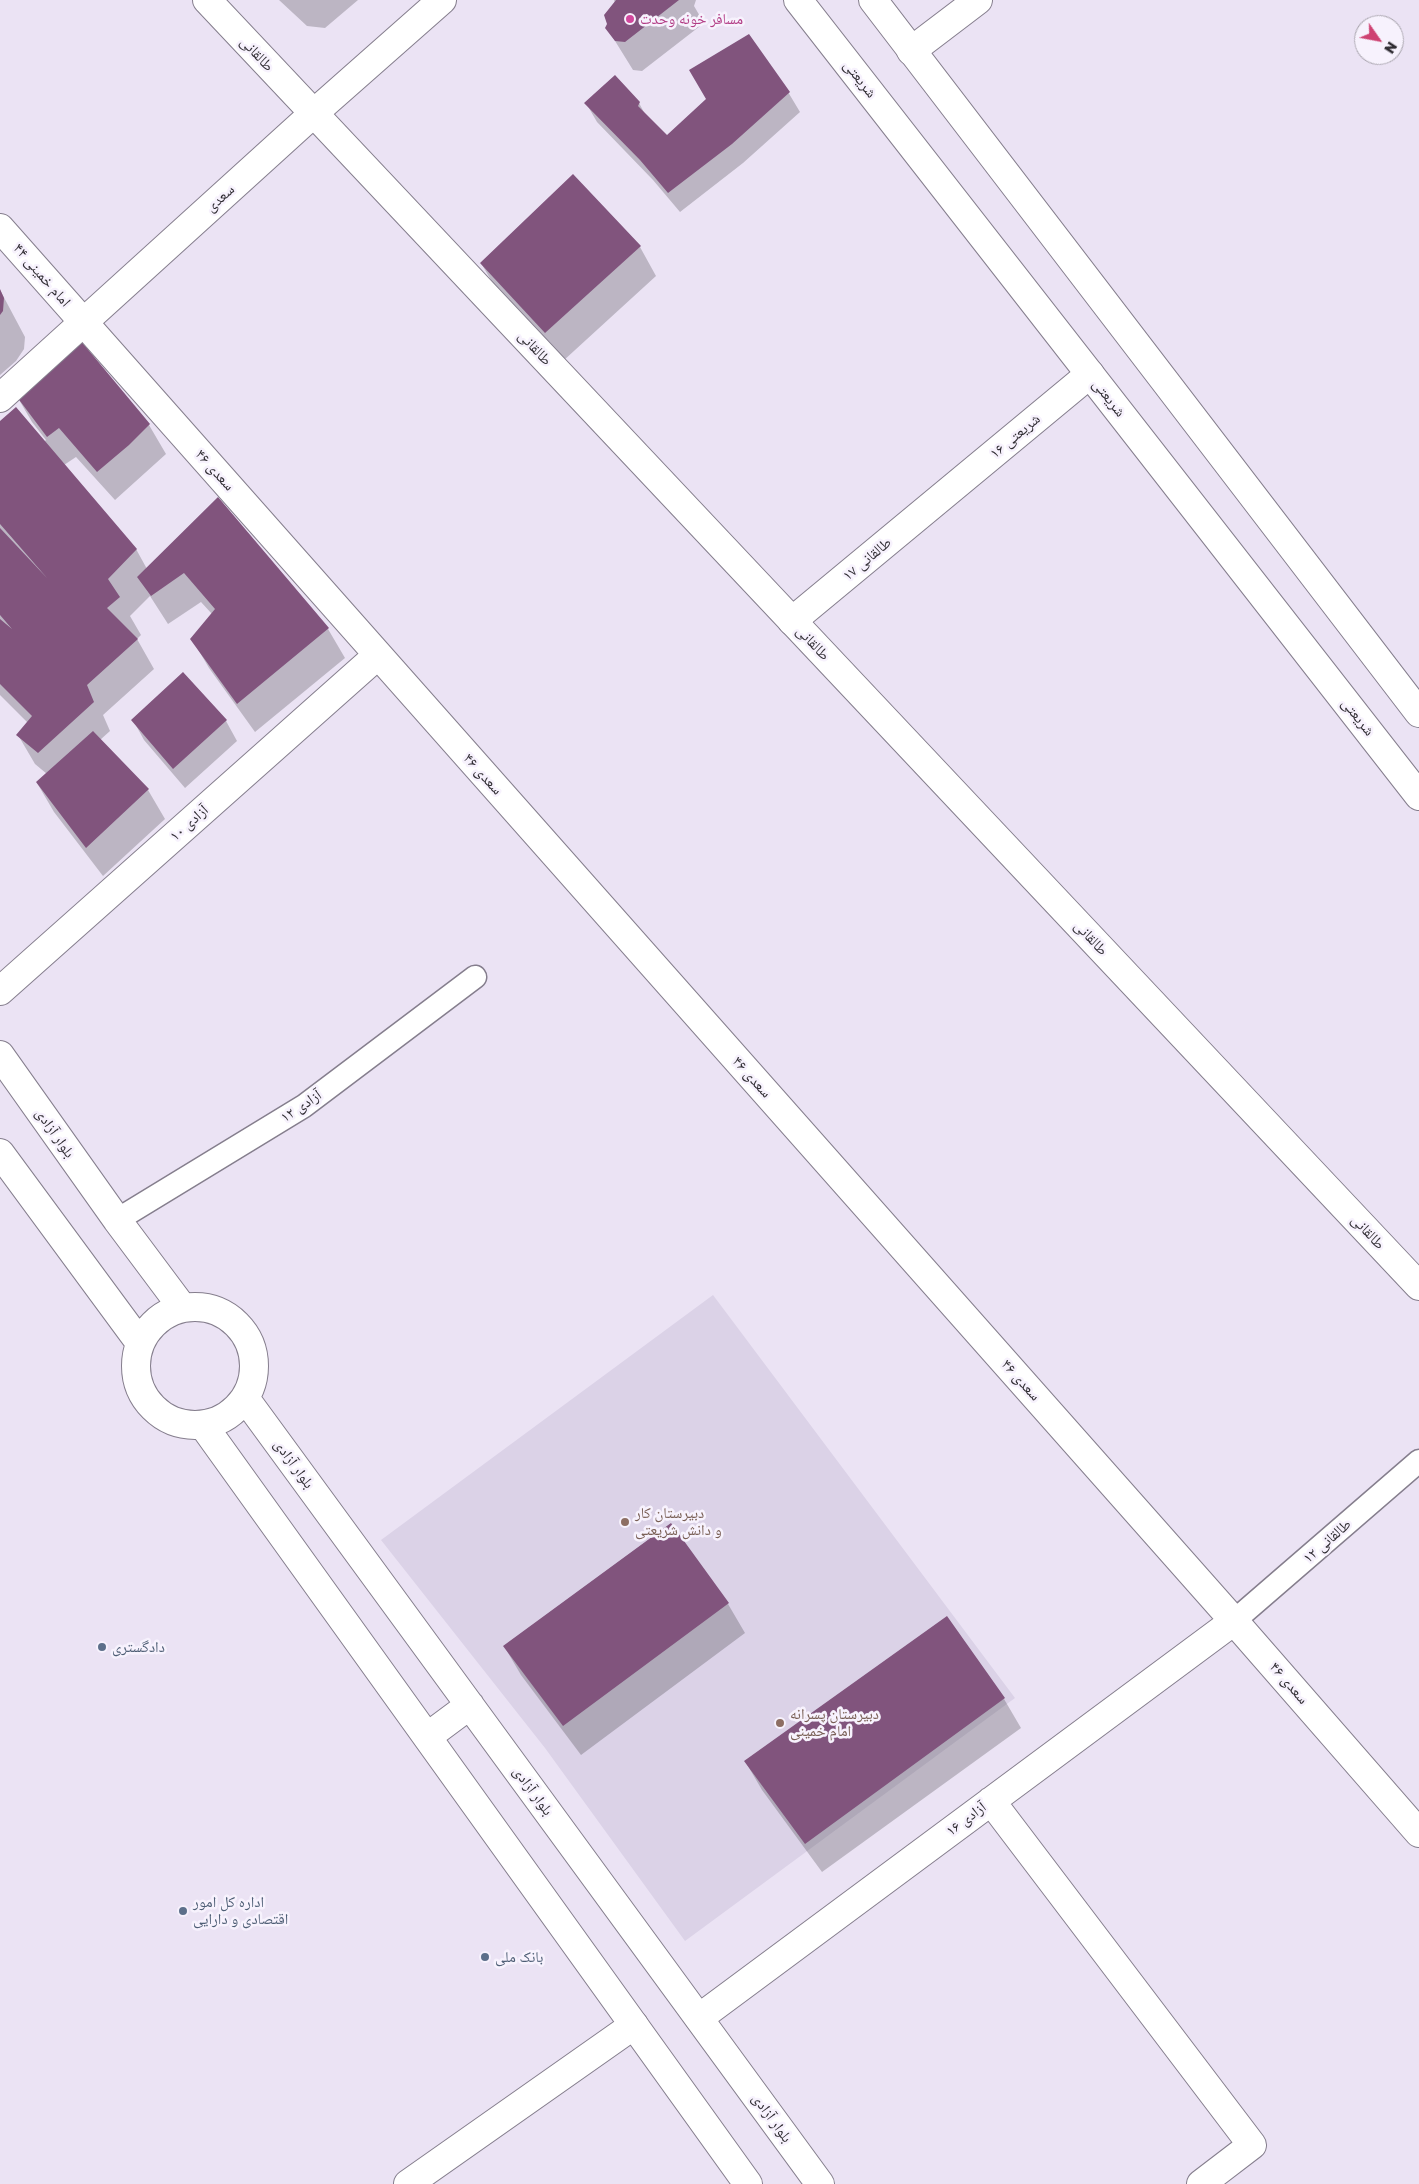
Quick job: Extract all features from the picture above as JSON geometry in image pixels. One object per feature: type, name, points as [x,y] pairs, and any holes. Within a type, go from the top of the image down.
[{"type":"street","name":"طالقانی","points":[[207,0],[1419,1286]]},
{"type":"street","name":"سعدی","points":[[0,398],[314,113],[442,0]]},
{"type":"street","name":"شریعتی","points":[[798,0],[1419,796]]},
{"type":"street","points":[[873,0],[1419,713]]},
{"type":"street","points":[[911,51],[978,0]]},
{"type":"street","name":"امام خمینی ۴۴","points":[[0,228],[84,322]]},
{"type":"street","name":"سعدی ۴۶","points":[[84,322],[1419,1832]]},
{"type":"street","name":"شریعتی ۱۶","points":[[941,498],[1090,374]]},
{"type":"street","name":"طالقانی ۱۷","points":[[792,621],[941,498]]},
{"type":"street","name":"آزادی ۱۰","points":[[0,991],[378,655]]},
{"type":"street","name":"بلوار آزادی","points":[[0,1055],[117,1220],[182,1307]]},
{"type":"street","points":[[0,1153],[140,1342]]},
{"type":"street","points":[[182,1307],[209,1308],[230,1318],[246,1334],[254,1357],[252,1380],[245,1398],[225,1417],[203,1425],[180,1424],[159,1413],[144,1397],[136,1374],[140,1342],[150,1327],[164,1315],[182,1307]]},
{"type":"street","name":"بلوار آزادی","points":[[245,1398],[820,2184]]},
{"type":"street","points":[[203,1425],[748,2184]]},
{"type":"street","name":"آزادی ۱۶","points":[[698,2018],[1234,1621]]},
{"type":"street","points":[[427,1737],[470,1705]]},
{"type":"street","points":[[991,1801],[1252,2145],[1202,2184]]},
{"type":"street","points":[[408,2184],[634,2025]]},
{"type":"lane","name":"آزادی ۱۲","points":[[117,1220],[304,1106],[475,977]]},
{"type":"lane","name":"طالقانی ۱۲","points":[[1234,1621],[1419,1461]]},
{"type":"shaded area","points":[[713,1295],[1015,1698],[685,1941],[545,1748],[381,1540]]},
{"type":"building","name":"مسافر خونه وحدت","points":[[616,0],[679,0],[625,42],[615,41],[605,28],[607,24],[604,15]]},
{"type":"building","points":[[749,34],[790,92],[732,144],[668,193],[640,160],[584,103],[615,75],[640,102],[638,106],[667,135],[706,99],[689,70]]},
{"type":"building","points":[[573,174],[641,246],[545,333],[480,263]]},
{"type":"building","points":[[0,289],[4,298],[3,311],[0,315]]},
{"type":"building","points":[[76,335],[150,424],[97,472],[59,428],[47,437],[14,393]]},
{"type":"building","points":[[16,407],[137,549],[108,579],[120,597],[107,608],[138,639],[87,685],[94,702],[38,753],[16,735],[32,716],[0,684],[0,619],[12,629],[0,615],[0,528],[47,578],[0,524],[0,421]]},
{"type":"building","points":[[218,497],[329,628],[237,704],[190,639],[215,609],[184,573],[151,596],[137,577]]},
{"type":"building","points":[[183,672],[227,720],[173,769],[131,720]]},
{"type":"building","points":[[93,731],[149,789],[86,848],[36,782]]},
{"type":"building","points":[[671,1523],[729,1603],[563,1726],[503,1646]]},
{"type":"building","points":[[947,1616],[1005,1698],[805,1844],[744,1761]]},
{"type":"place","name":"مسافر خونه وحدت","points":[[630,19]]},
{"type":"place","name":"دبیرستان کار و دانش شریعتی","points":[[625,1522]]},
{"type":"place","name":"دادگستری","points":[[102,1647]]},
{"type":"place","name":"دبیرستان پسرانه امام خمینی","points":[[780,1723]]},
{"type":"place","name":"اداره کل امور اقتصادی و دارایی","points":[[183,1911]]},
{"type":"place","name":"بانک ملی","points":[[485,1957]]}]
